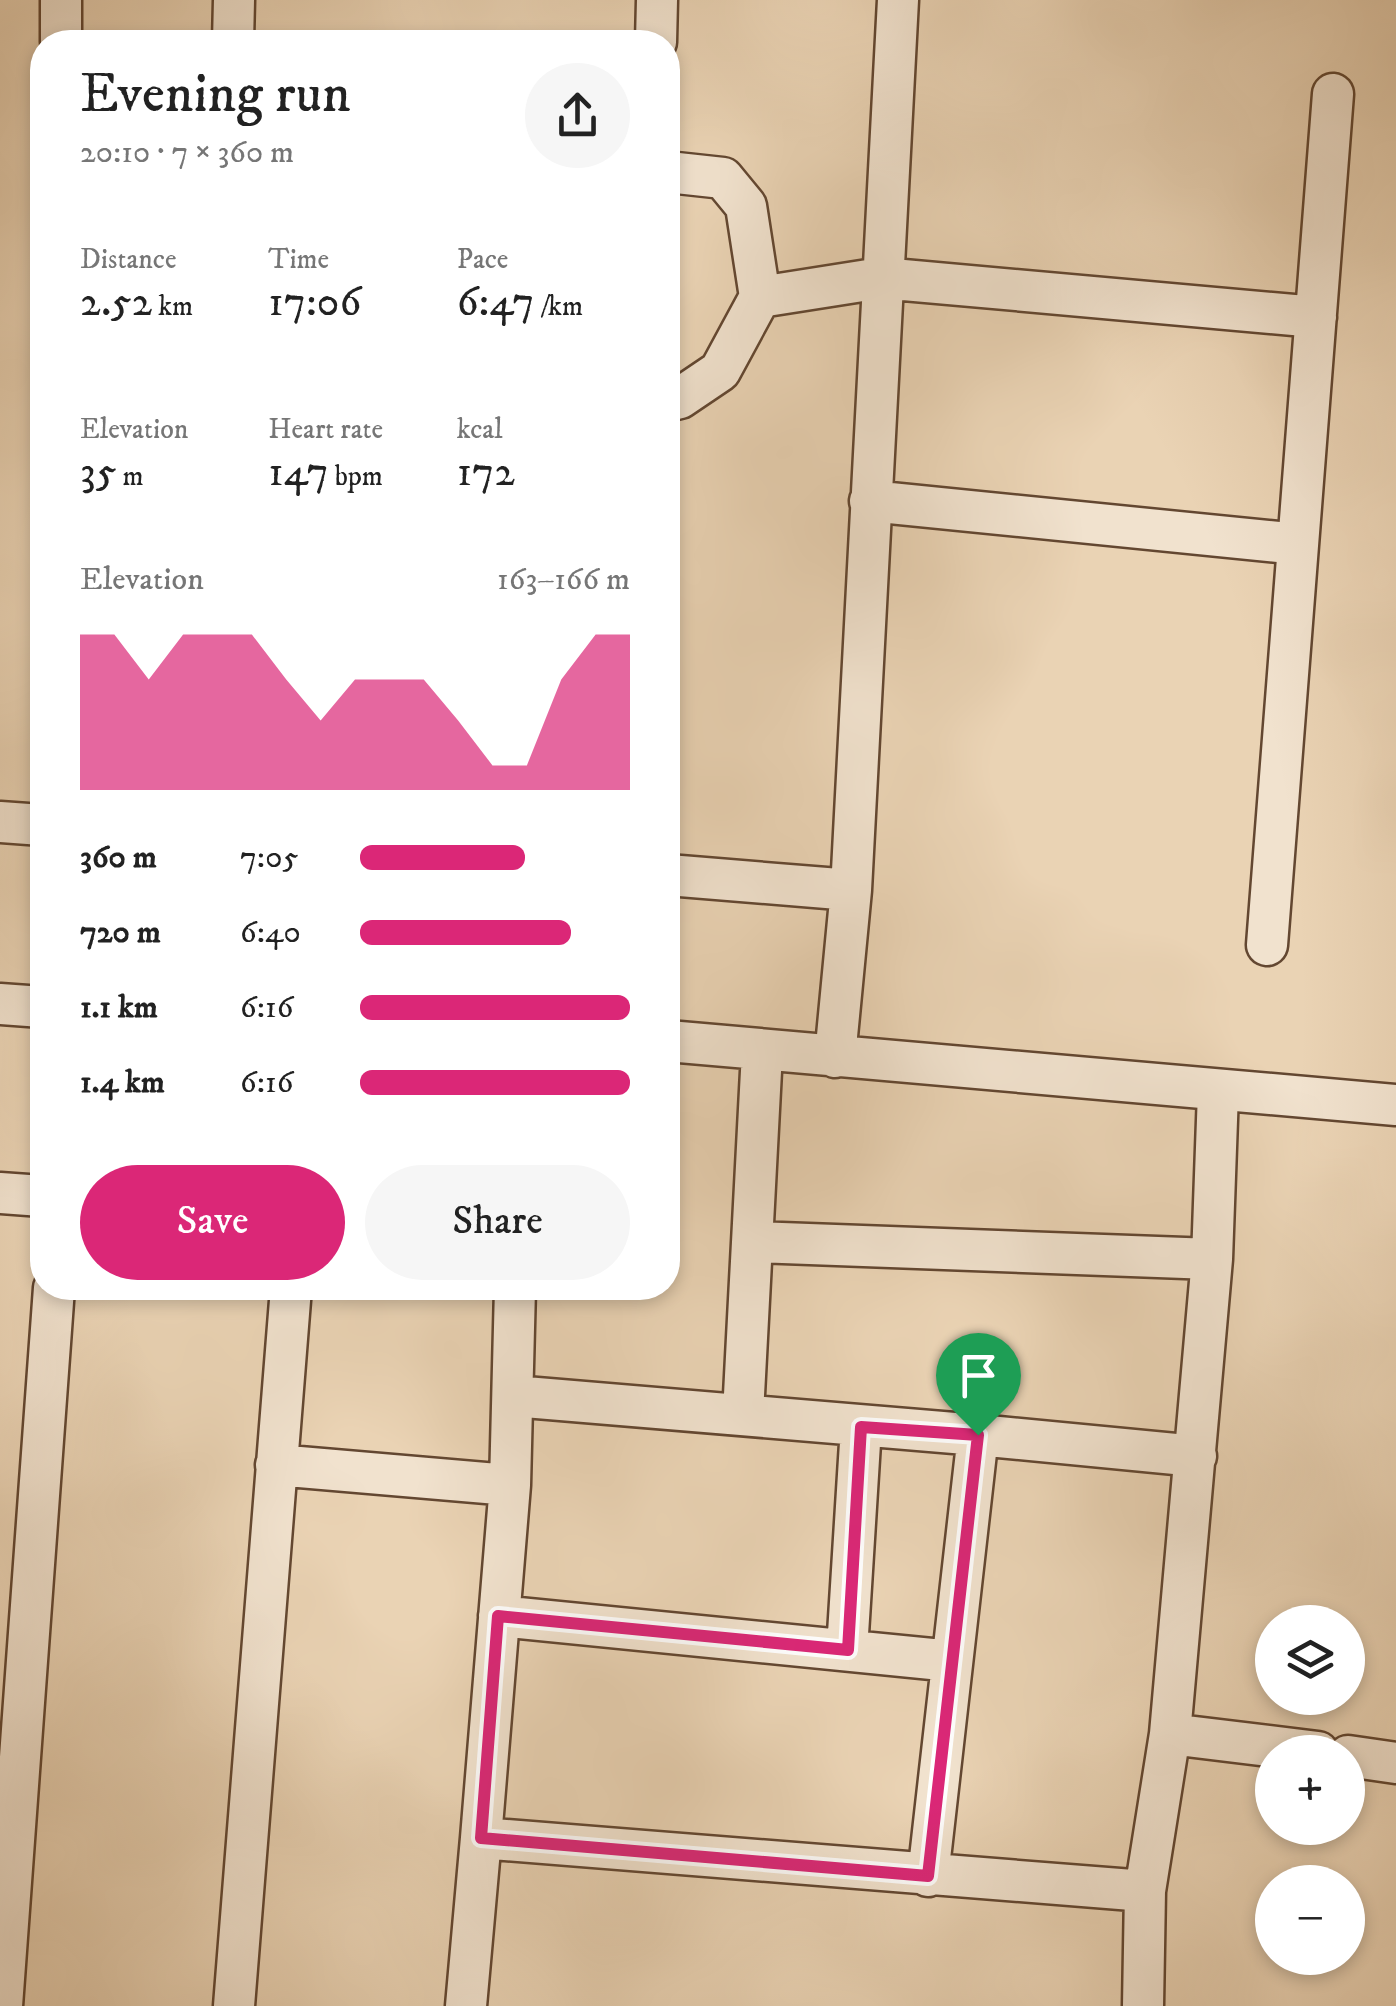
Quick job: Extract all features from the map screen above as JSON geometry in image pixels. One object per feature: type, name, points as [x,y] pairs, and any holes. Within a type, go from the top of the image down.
[{"type":"street","points":[[61,0],[61,30]]},
{"type":"street","points":[[233,30],[234,0]]},
{"type":"street","points":[[656,30],[657,0]]},
{"type":"street","points":[[834,1057],[850,890],[898,0]]},
{"type":"street","points":[[1267,945],[1333,94]]},
{"type":"street","points":[[680,173],[723,178],[746,206],[760,297],[720,370],[680,398]]},
{"type":"street","points":[[760,297],[881,278],[1316,318]]},
{"type":"street","points":[[870,501],[1298,544]]},
{"type":"street","points":[[0,822],[30,824]]},
{"type":"street","points":[[680,876],[850,890]]},
{"type":"street","points":[[0,1004],[30,1006]]},
{"type":"street","points":[[680,1042],[1396,1105]]},
{"type":"street","points":[[743,1414],[756,1242],[762,1052]]},
{"type":"street","points":[[1143,2006],[1145,1891],[1170,1734],[1196,1456],[1212,1259],[1218,1092]]},
{"type":"street","points":[[0,1193],[30,1195]]},
{"type":"street","points":[[756,1242],[1212,1259]]},
{"type":"street","points":[[2,2006],[53,1300]]},
{"type":"street","points":[[234,2006],[290,1300]]},
{"type":"street","points":[[466,2006],[510,1484],[516,1300]]},
{"type":"street","points":[[512,1396],[1196,1456]]},
{"type":"street","points":[[848,1650],[861,1427]]},
{"type":"street","points":[[928,1876],[978,1435]]},
{"type":"street","points":[[276,1464],[510,1484]]},
{"type":"street","points":[[498,1616],[952,1660]]},
{"type":"street","points":[[1170,1734],[1255,1744]]},
{"type":"street","points":[[1365,1758],[1396,1762]]},
{"type":"street","points":[[481,1838],[1145,1891]]},
{"type":"route","points":[[861,1427],[978,1435],[928,1876],[481,1838],[498,1616],[848,1650],[861,1427]]}]
